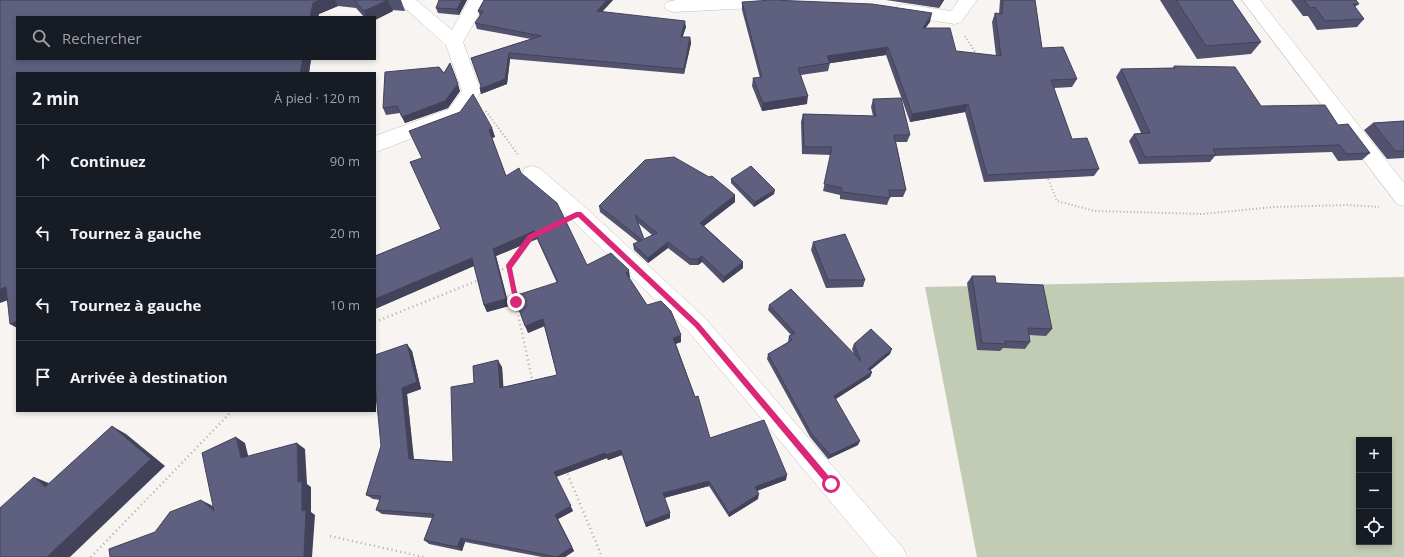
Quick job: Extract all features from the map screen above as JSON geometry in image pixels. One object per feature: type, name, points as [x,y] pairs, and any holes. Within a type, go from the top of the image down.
[{"type":"street","points":[[376,144],[456,114],[472,92],[454,42],[405,0]]},
{"type":"street","points":[[454,42],[478,0]]},
{"type":"street","points":[[886,8],[955,18],[968,0]]},
{"type":"street","points":[[1251,0],[1404,198]]},
{"type":"street","points":[[673,6],[787,1]]},
{"type":"street","points":[[532,174],[579,214],[697,325],[894,557]]},
{"type":"path","points":[[955,18],[981,62]]},
{"type":"path","points":[[472,92],[532,174]]},
{"type":"path","points":[[1046,174],[1058,201],[1096,211],[1203,214],[1274,207],[1383,207]]},
{"type":"path","points":[[494,273],[508,267],[531,237]]},
{"type":"path","points":[[508,267],[534,386]]},
{"type":"path","points":[[376,322],[480,279]]},
{"type":"path","points":[[90,557],[231,412]]},
{"type":"path","points":[[564,465],[602,557]]},
{"type":"path","points":[[330,536],[424,557]]},
{"type":"green space","points":[[1404,277],[1404,557],[977,557],[925,287]]},
{"type":"building","points":[[0,0],[320,0],[313,3],[310,16],[16,16],[16,60],[303,60],[300,72],[16,72],[16,321],[10,324],[6,287],[0,289]]},
{"type":"building","points":[[354,0],[388,0],[364,11]]},
{"type":"building","points":[[439,0],[462,0],[457,9],[436,8]]},
{"type":"building","points":[[484,0],[607,0],[597,11],[685,21],[681,37],[690,37],[684,69],[509,53],[505,79],[480,89],[481,86],[471,58],[541,36],[475,23],[483,11],[478,11]]},
{"type":"building","points":[[772,0],[872,4],[932,13],[923,28],[950,28],[956,51],[1001,56],[995,13],[1002,14],[1003,0],[1035,0],[1042,48],[1063,47],[1077,79],[1051,80],[1072,139],[1087,138],[1099,169],[987,175],[968,104],[912,114],[888,47],[827,56],[830,63],[798,68],[808,96],[763,103],[753,78],[762,77],[742,2]]},
{"type":"building","points":[[1176,0],[1232,0],[1261,42],[1206,46]]},
{"type":"building","points":[[1304,0],[1356,0],[1359,4],[1353,4],[1364,19],[1325,21],[1315,7],[1310,8]]},
{"type":"building","points":[[450,63],[458,84],[445,101],[402,117],[397,106],[383,108],[385,72],[439,67],[444,73]]},
{"type":"building","points":[[1174,66],[1235,67],[1261,106],[1325,105],[1338,125],[1348,124],[1370,153],[1346,154],[1340,145],[1213,149],[1216,155],[1145,157],[1134,134],[1150,133],[1121,69],[1175,68]]},
{"type":"building","points":[[473,94],[492,128],[489,130],[506,176],[519,168],[521,173],[557,203],[587,265],[611,253],[629,270],[626,273],[647,305],[661,301],[671,311],[681,335],[673,338],[695,397],[698,396],[710,438],[764,420],[787,475],[755,487],[759,494],[729,513],[709,481],[663,493],[670,513],[645,523],[621,450],[606,455],[605,453],[554,472],[571,506],[555,515],[572,547],[557,557],[461,538],[457,547],[424,540],[434,514],[376,510],[381,496],[366,495],[381,446],[376,394],[376,355],[407,344],[417,382],[402,388],[409,459],[453,462],[451,387],[474,383],[473,366],[498,360],[500,388],[557,375],[543,319],[525,326],[514,296],[558,282],[534,231],[493,249],[506,299],[484,305],[472,258],[376,299],[376,256],[441,229],[410,162],[422,158],[409,131],[460,112]]},
{"type":"building","points":[[901,98],[910,135],[894,135],[906,190],[889,190],[890,198],[842,192],[842,188],[824,184],[832,147],[804,147],[803,114],[876,116],[873,99]]},
{"type":"building","points":[[1404,121],[1404,151],[1395,151],[1373,123]]},
{"type":"building","points":[[674,157],[709,177],[712,176],[735,195],[700,223],[743,262],[724,277],[702,256],[698,259],[690,259],[668,242],[648,258],[633,244],[642,240],[599,206],[645,160]],"holes":[[[635,215],[657,233],[644,239]]]},
{"type":"building","points":[[751,166],[775,190],[755,202],[731,179]]},
{"type":"building","points":[[845,234],[865,280],[828,280],[813,242]]},
{"type":"building","points":[[972,276],[995,276],[996,283],[1043,285],[1052,329],[1028,328],[1030,342],[1005,341],[1006,344],[982,343]]},
{"type":"building","points":[[791,289],[861,361],[854,344],[871,329],[892,349],[868,369],[872,372],[834,396],[860,441],[830,455],[811,433],[768,354],[792,340],[789,336],[795,333],[769,305]]},
{"type":"building","points":[[112,426],[151,459],[47,557],[0,557],[0,508],[34,477],[45,487]]},
{"type":"building","points":[[236,437],[241,458],[297,443],[298,482],[302,481],[302,511],[306,510],[304,557],[110,557],[109,549],[155,532],[170,512],[201,500],[214,511],[202,453]]},
{"type":"route","points":[[516,302],[508,267],[531,237],[579,214],[697,325],[831,484]]}]
